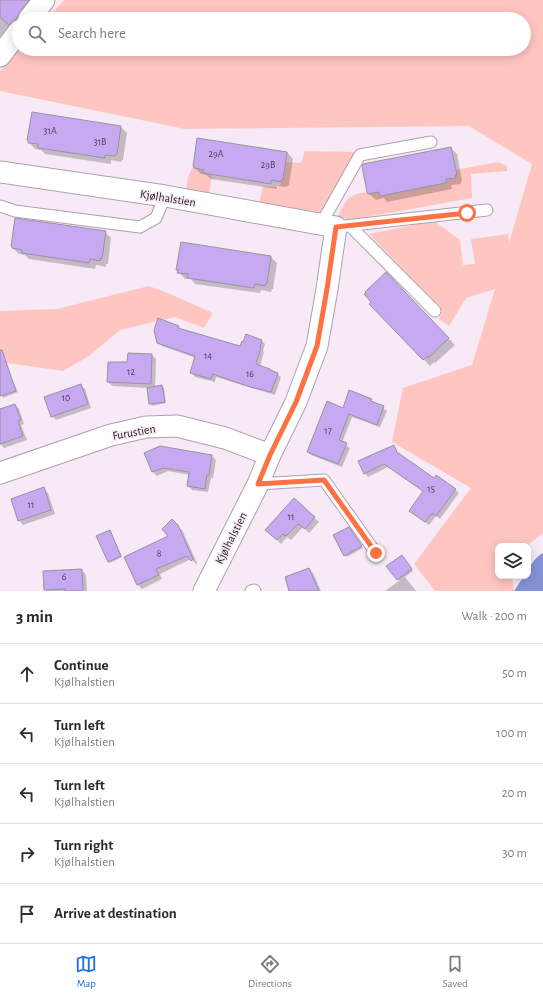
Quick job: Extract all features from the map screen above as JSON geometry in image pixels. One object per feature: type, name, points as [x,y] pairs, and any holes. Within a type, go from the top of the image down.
[{"type":"street","points":[[35,12],[44,0]]},
{"type":"street","points":[[0,56],[12,40]]},
{"type":"street","name":"Kjølhalstien","points":[[0,172],[165,196],[336,226],[317,346],[296,402],[270,455],[258,484],[204,591]]},
{"type":"street","name":"Furustien","points":[[0,473],[111,435],[146,427],[177,426],[224,438],[270,455]]},
{"type":"lane","points":[[431,142],[360,155],[336,226],[434,311]]},
{"type":"lane","points":[[0,206],[15,211],[140,227],[156,218],[165,196]]},
{"type":"lane","name":"Kjølhalstien","points":[[336,226],[487,210]]},
{"type":"lane","points":[[258,484],[324,480],[376,553]]},
{"type":"lane","points":[[251,591],[255,591]]},
{"type":"shaded area","points":[[64,0],[543,0],[543,533],[531,543],[495,543],[495,579],[512,579],[514,591],[435,591],[414,564],[471,488],[392,442],[403,388],[472,365],[495,289],[466,298],[449,326],[439,319],[442,311],[369,234],[434,221],[460,240],[463,265],[475,264],[471,239],[508,234],[509,243],[532,164],[469,126],[185,129],[0,91],[0,71],[14,56],[531,56],[531,12],[53,12]]},
{"type":"shaded area","points":[[305,151],[355,152],[321,212],[259,204],[263,186],[278,187],[283,180],[286,162],[301,163]]},
{"type":"shaded area","points":[[498,162],[507,166],[507,171],[471,174],[472,198],[350,220],[338,216],[346,201],[356,194],[379,192],[380,196],[446,183],[446,179],[456,178],[456,170]]},
{"type":"shaded area","points":[[193,166],[194,168],[204,170],[203,173],[212,175],[209,195],[186,191],[188,177]]},
{"type":"shaded area","points":[[149,286],[213,313],[204,328],[175,317],[120,330],[89,356],[63,371],[0,362],[0,311],[57,309]]},
{"type":"water","points":[[543,553],[543,591],[514,591],[522,579],[531,579],[531,566]]},
{"type":"building","points":[[0,0],[29,0],[20,12],[12,12],[12,22],[9,25],[0,17]]},
{"type":"building","points":[[32,112],[121,126],[117,154],[115,156],[105,155],[105,158],[38,148],[38,144],[28,143],[27,140]]},
{"type":"building","points":[[197,138],[287,152],[283,180],[282,179],[281,182],[271,180],[271,184],[203,173],[204,170],[194,168],[193,166]]},
{"type":"building","points":[[451,147],[457,175],[455,175],[456,178],[446,179],[446,183],[380,196],[379,192],[368,194],[362,166],[363,164]]},
{"type":"building","points":[[15,218],[106,231],[102,259],[100,258],[100,261],[90,259],[89,263],[22,253],[22,250],[12,248],[11,246]]},
{"type":"building","points":[[181,242],[271,256],[267,284],[266,283],[265,286],[255,284],[254,288],[187,278],[188,274],[177,273],[178,270],[176,270]]},
{"type":"building","points":[[386,272],[449,338],[428,358],[427,356],[423,360],[369,304],[371,302],[364,294]]},
{"type":"building","points":[[158,318],[179,326],[178,328],[240,346],[246,334],[262,340],[256,364],[278,373],[271,392],[250,387],[213,374],[211,379],[190,373],[195,356],[157,343],[154,330]]},
{"type":"building","points":[[0,350],[2,350],[16,391],[0,396]]},
{"type":"building","points":[[128,353],[152,354],[151,384],[107,382],[108,362],[127,362]]},
{"type":"building","points":[[81,384],[88,404],[51,417],[44,397]]},
{"type":"building","points":[[162,385],[165,402],[149,404],[147,388]]},
{"type":"building","points":[[349,390],[372,399],[371,401],[384,406],[377,425],[349,414],[339,440],[347,443],[338,464],[307,452],[327,401],[343,408]]},
{"type":"building","points":[[15,404],[21,420],[18,421],[23,436],[0,444],[0,409]]},
{"type":"building","points":[[394,445],[397,452],[434,478],[436,475],[456,489],[436,516],[432,513],[425,522],[409,511],[423,491],[384,464],[364,474],[358,461]]},
{"type":"building","points":[[160,446],[212,455],[205,489],[187,486],[189,472],[164,468],[152,472],[144,453]]},
{"type":"building","points":[[44,487],[51,510],[18,521],[11,499]]},
{"type":"building","points":[[294,498],[315,517],[305,529],[298,524],[286,536],[283,534],[277,540],[265,530]]},
{"type":"building","points":[[172,519],[178,525],[193,559],[191,561],[187,556],[156,569],[159,575],[137,585],[124,557],[168,536],[162,529]]},
{"type":"building","points":[[349,527],[362,546],[344,556],[333,535]]},
{"type":"building","points":[[110,530],[121,556],[108,562],[96,536]]},
{"type":"building","points":[[402,555],[412,569],[397,580],[386,566]]},
{"type":"building","points":[[309,568],[319,591],[289,591],[285,577]]},
{"type":"building","points":[[82,569],[83,591],[65,591],[65,589],[44,590],[43,571]]},
{"type":"route","points":[[376,553],[324,480],[258,484],[270,455],[296,402],[317,346],[336,227],[467,213]]}]
